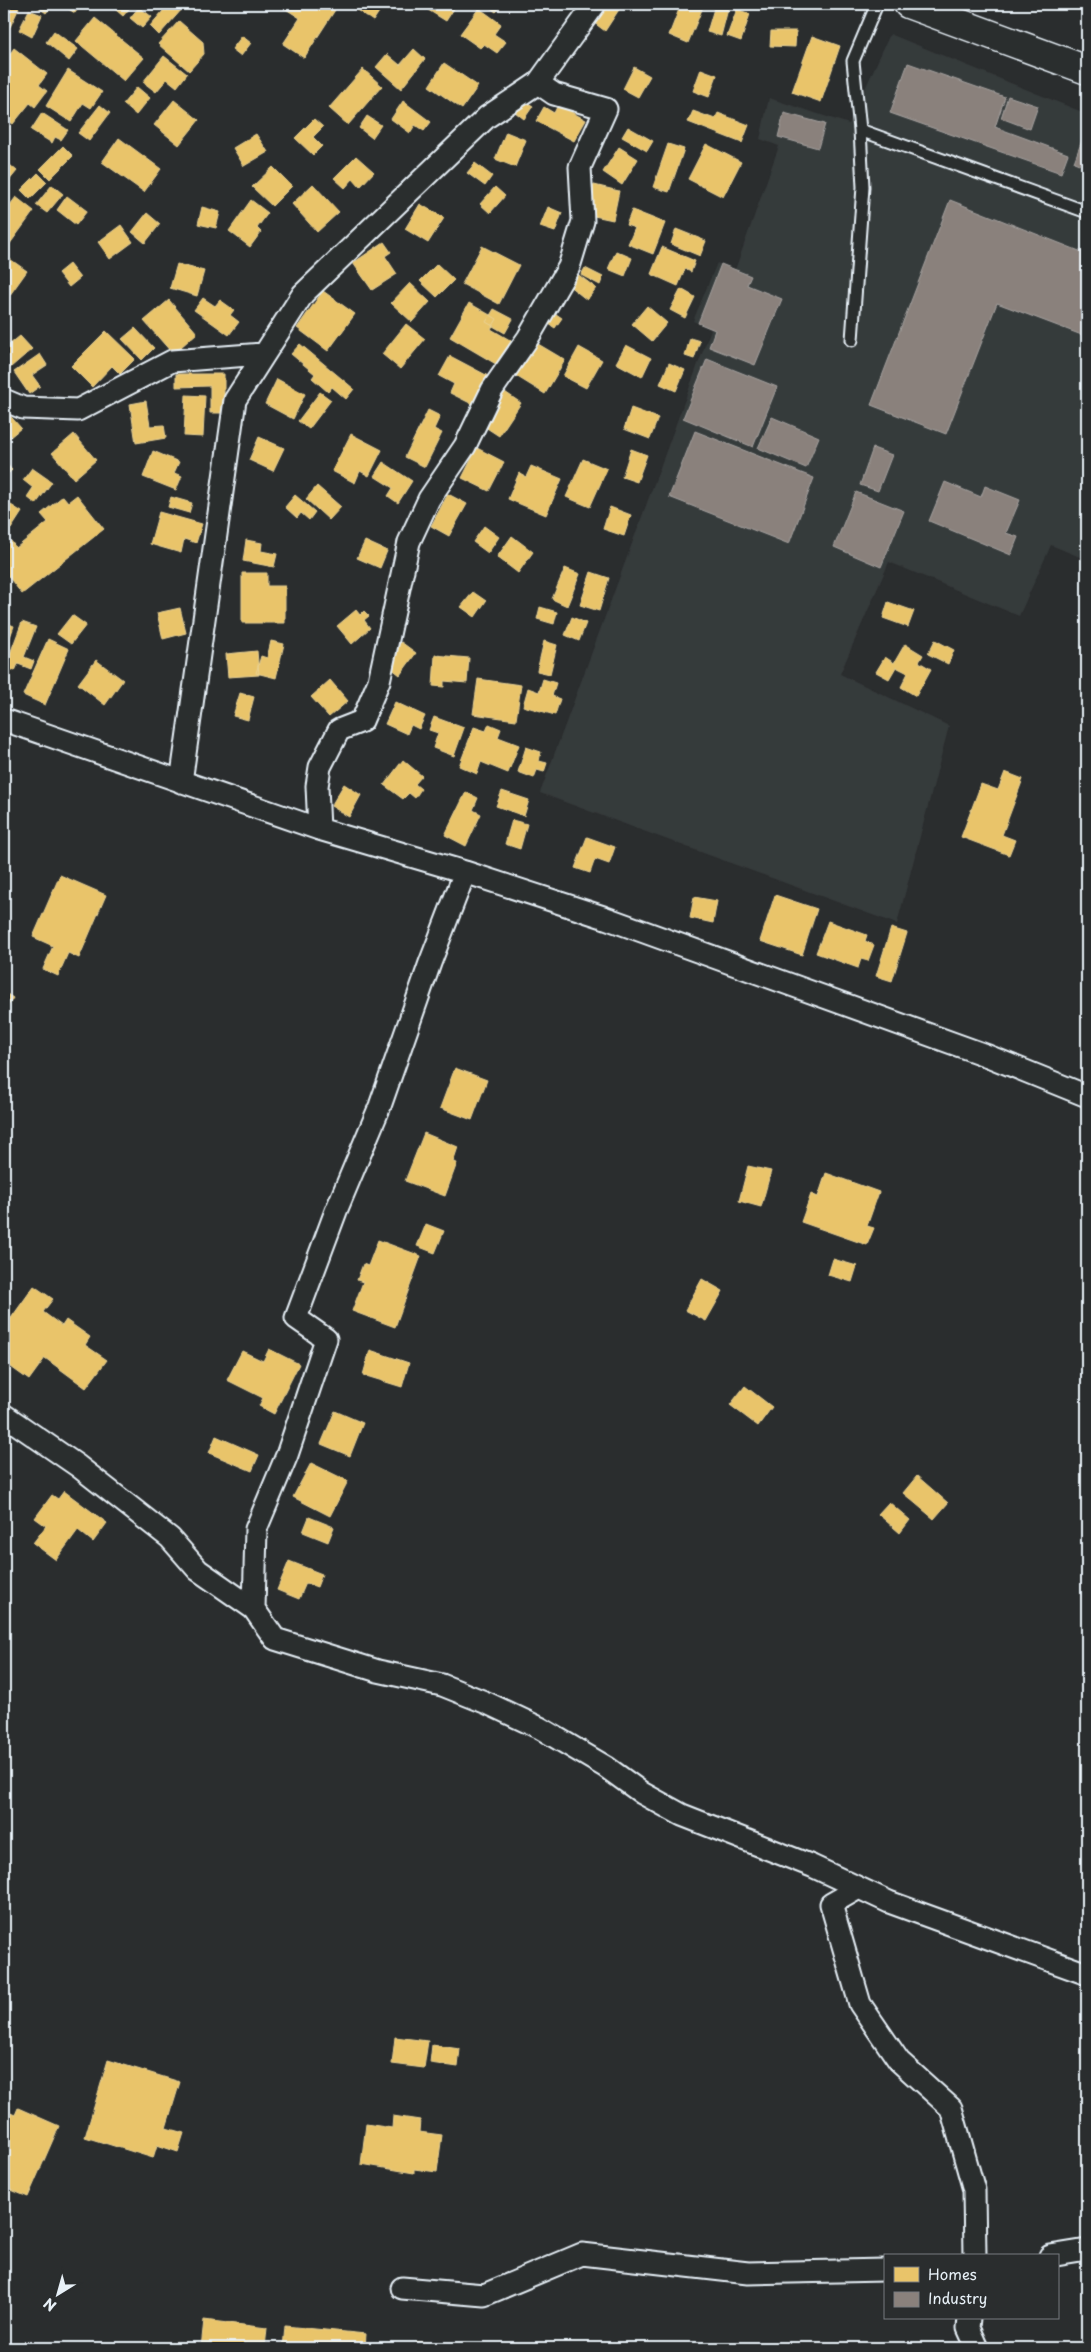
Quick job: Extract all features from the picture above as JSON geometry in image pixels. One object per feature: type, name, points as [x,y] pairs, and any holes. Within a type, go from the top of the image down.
[{"type":"main road","points":[[908,4],[1087,70]]},
{"type":"street","points":[[181,782],[235,400],[262,354],[302,294],[486,117],[538,83],[595,4]]},
{"type":"street","points":[[319,829],[317,786],[320,767],[339,730],[362,721],[379,681],[409,542],[428,499],[465,446],[492,390],[528,338],[569,266],[583,220],[580,167],[606,109],[554,94],[538,83]]},
{"type":"street","points":[[4,400],[23,408],[78,410],[172,361],[262,354]]},
{"type":"street","points":[[4,720],[319,829],[465,872],[603,916],[988,1056],[1087,1096]]},
{"type":"street","points":[[254,1609],[256,1529],[287,1455],[326,1339],[296,1318],[336,1211],[380,1106],[430,963],[465,872]]},
{"type":"street","points":[[4,1415],[78,1466],[170,1538],[198,1570],[254,1609],[275,1639],[378,1671],[442,1685],[487,1702],[540,1728],[606,1767],[642,1793],[682,1815],[812,1866],[889,1902],[1087,1974]]},
{"type":"street","points":[[860,1888],[831,1904],[860,2004],[899,2061],[951,2108],[974,2190],[974,2254]]},
{"type":"street","points":[[1058,2255],[1087,2250]]},
{"type":"street","points":[[402,2288],[484,2295],[582,2254],[748,2274],[884,2270]]},
{"type":"street","points":[[969,2320],[968,2328],[977,2348]]},
{"type":"lane","points":[[852,340],[862,196],[860,130],[853,61],[877,4]]},
{"type":"lane","points":[[860,130],[1087,212]]},
{"type":"shaded area","points":[[890,34],[1087,114],[1087,560],[1051,545],[1019,616],[889,562],[840,674],[949,726],[897,924],[540,793],[711,329],[693,321],[717,263],[735,270],[779,146],[760,139],[769,98],[849,124]]},
{"type":"building: Homes","points":[[4,4],[11,4],[19,8],[10,27],[4,24]]},
{"type":"building: Homes","points":[[34,4],[53,4],[46,13]]},
{"type":"building: Homes","points":[[63,4],[81,4],[75,13]]},
{"type":"building: Homes","points":[[109,4],[126,4],[129,9],[123,16]]},
{"type":"building: Homes","points":[[169,4],[179,4],[183,8],[159,35],[150,26]]},
{"type":"building: Homes","points":[[278,4],[325,4],[335,10],[304,58],[283,44],[300,18]]},
{"type":"building: Homes","points":[[356,4],[380,4],[383,6],[373,21],[354,8]]},
{"type":"building: Homes","points":[[427,4],[457,4],[446,21],[425,8]]},
{"type":"building: Homes","points":[[485,4],[503,4],[496,12]]},
{"type":"building: Homes","points":[[605,4],[612,4],[620,8],[605,31],[593,22]]},
{"type":"building: Homes","points":[[681,4],[695,4],[703,7],[688,43],[669,35]]},
{"type":"building: Homes","points":[[715,5],[728,9],[721,36],[707,32]]},
{"type":"building: Homes","points":[[139,7],[152,17],[142,28],[130,18]]},
{"type":"building: Homes","points":[[479,8],[501,24],[494,34],[506,42],[497,53],[484,44],[480,48],[460,34]]},
{"type":"building: Homes","points":[[737,9],[750,14],[741,41],[727,36]]},
{"type":"building: Homes","points":[[29,10],[42,15],[32,37],[19,30]]},
{"type":"building: Homes","points":[[95,18],[144,58],[124,81],[76,41]]},
{"type":"building: Homes","points":[[179,21],[203,42],[204,54],[189,71],[158,44]]},
{"type":"building: Homes","points":[[54,31],[78,49],[69,61],[46,42]]},
{"type":"building: Homes","points":[[771,31],[796,31],[795,47],[770,46]]},
{"type":"building: Homes","points":[[242,36],[251,43],[241,56],[232,49]]},
{"type":"building: Homes","points":[[812,36],[840,46],[821,102],[792,92]]},
{"type":"building: Homes","points":[[14,48],[47,74],[39,85],[47,91],[35,107],[30,103],[13,124],[4,118],[4,76],[10,67],[6,59]]},
{"type":"building: Homes","points":[[414,49],[425,59],[401,89],[376,67],[387,54],[400,65]]},
{"type":"building: Homes","points":[[164,56],[187,74],[177,87],[167,79],[156,92],[143,82]]},
{"type":"building: Homes","points":[[444,63],[478,86],[462,109],[429,86]]},
{"type":"building: Homes","points":[[634,67],[650,76],[638,97],[623,89]]},
{"type":"building: Homes","points":[[363,69],[382,86],[348,125],[329,108]]},
{"type":"building: Homes","points":[[701,69],[717,75],[709,97],[693,91]]},
{"type":"building: Homes","points":[[68,70],[102,92],[91,108],[83,103],[71,122],[46,106]]},
{"type":"building: Homes","points":[[137,87],[150,98],[136,115],[123,104]]},
{"type":"building: Homes","points":[[174,100],[199,120],[179,145],[154,125]]},
{"type":"building: Homes","points":[[523,100],[533,106],[524,119],[515,112]]},
{"type":"building: Homes","points":[[403,101],[431,122],[424,131],[415,125],[410,133],[391,119]]},
{"type":"building: Homes","points":[[100,105],[110,113],[89,141],[78,133]]},
{"type":"building: Homes","points":[[558,105],[586,120],[574,141],[536,121],[544,107],[554,113]]},
{"type":"building: Homes","points":[[693,111],[715,119],[718,113],[749,125],[742,143],[688,122]]},
{"type":"building: Homes","points":[[42,113],[68,130],[61,140],[55,137],[52,143],[31,130]]},
{"type":"building: Homes","points":[[367,116],[381,125],[372,138],[359,128]]},
{"type":"building: Homes","points":[[314,119],[323,127],[313,137],[322,146],[313,155],[295,138]]},
{"type":"building: Homes","points":[[628,127],[653,141],[647,151],[622,137]]},
{"type":"building: Homes","points":[[506,132],[526,140],[515,167],[495,159]]},
{"type":"building: Homes","points":[[256,134],[268,152],[244,166],[233,148]]},
{"type":"building: Homes","points":[[119,138],[161,169],[144,192],[102,162]]},
{"type":"building: Homes","points":[[668,144],[684,149],[669,192],[653,187]]},
{"type":"building: Homes","points":[[706,144],[741,162],[723,197],[688,179]]},
{"type":"building: Homes","points":[[63,146],[73,156],[50,179],[40,169]]},
{"type":"building: Homes","points":[[619,147],[638,159],[622,185],[603,172]]},
{"type":"building: Homes","points":[[356,156],[374,172],[360,187],[353,179],[345,188],[334,178]]},
{"type":"building: Homes","points":[[4,160],[17,171],[8,182],[4,179]]},
{"type":"building: Homes","points":[[475,163],[492,176],[485,186],[467,173]]},
{"type":"building: Homes","points":[[273,167],[292,186],[272,206],[252,187]]},
{"type":"building: Homes","points":[[38,173],[47,182],[30,199],[21,190]]},
{"type":"building: Homes","points":[[586,183],[619,191],[613,220],[580,213]]},
{"type":"building: Homes","points":[[313,184],[339,212],[317,232],[292,204]]},
{"type":"building: Homes","points":[[52,185],[63,194],[47,213],[36,205]]},
{"type":"building: Homes","points":[[495,187],[505,196],[490,213],[480,204]]},
{"type":"building: Homes","points":[[67,196],[87,211],[76,225],[57,210]]},
{"type":"building: Homes","points":[[16,197],[34,211],[9,245],[4,240],[4,213]]},
{"type":"building: Homes","points":[[251,200],[268,213],[257,228],[261,232],[250,247],[229,231]]},
{"type":"building: Homes","points":[[420,204],[444,218],[428,243],[405,229]]},
{"type":"building: Homes","points":[[202,207],[220,212],[216,228],[198,224]]},
{"type":"building: Homes","points":[[548,207],[562,213],[555,232],[540,227]]},
{"type":"building: Homes","points":[[632,210],[665,223],[653,254],[628,244],[635,228],[626,225]]},
{"type":"building: Homes","points":[[147,213],[160,224],[145,243],[132,232]]},
{"type":"building: Homes","points":[[121,225],[133,242],[110,259],[98,242]]},
{"type":"building: Homes","points":[[676,229],[706,241],[700,256],[671,244]]},
{"type":"building: Homes","points":[[384,242],[391,252],[385,256],[397,274],[372,290],[353,263]]},
{"type":"building: Homes","points":[[482,246],[519,265],[499,304],[462,284]]},
{"type":"building: Homes","points":[[662,247],[695,261],[691,272],[685,269],[678,286],[651,274]]},
{"type":"building: Homes","points":[[616,251],[632,258],[625,276],[608,269]]},
{"type":"building: Homes","points":[[4,255],[27,271],[7,299],[4,297]]},
{"type":"building: Homes","points":[[69,264],[80,278],[69,287],[58,273]]},
{"type":"building: Homes","points":[[177,264],[204,271],[197,296],[170,288]]},
{"type":"building: Homes","points":[[437,264],[454,280],[437,297],[420,281]]},
{"type":"building: Homes","points":[[585,268],[603,277],[600,285],[581,275]]},
{"type":"building: Homes","points":[[572,270],[596,288],[587,300],[563,281]]},
{"type":"building: Homes","points":[[410,283],[430,302],[412,322],[391,303]]},
{"type":"building: Homes","points":[[681,289],[695,297],[685,318],[670,310]]},
{"type":"building: Homes","points":[[323,291],[355,314],[328,351],[297,328]]},
{"type":"building: Homes","points":[[203,298],[215,306],[220,300],[234,310],[230,315],[239,322],[229,335],[194,310]]},
{"type":"building: Homes","points":[[169,300],[197,333],[173,354],[144,321]]},
{"type":"building: Homes","points":[[469,303],[497,319],[491,329],[515,343],[501,367],[450,337]]},
{"type":"building: Homes","points":[[544,306],[562,318],[555,328],[537,316]]},
{"type":"building: Homes","points":[[647,306],[667,323],[652,341],[632,324]]},
{"type":"building: Homes","points":[[494,309],[513,319],[505,333],[486,322]]},
{"type":"building: Homes","points":[[406,324],[425,339],[400,369],[382,354]]},
{"type":"building: Homes","points":[[135,328],[154,348],[142,360],[122,339]]},
{"type":"building: Homes","points":[[106,331],[135,359],[120,374],[112,366],[92,387],[71,366]]},
{"type":"building: Homes","points":[[20,336],[32,349],[4,373],[4,349]]},
{"type":"building: Homes","points":[[690,338],[700,341],[694,359],[685,356]]},
{"type":"building: Homes","points":[[533,341],[565,360],[545,394],[516,376],[523,364],[516,360]]},
{"type":"building: Homes","points":[[300,344],[354,389],[346,399],[332,387],[328,392],[312,378],[315,374],[291,354]]},
{"type":"building: Homes","points":[[626,345],[651,358],[642,377],[616,363]]},
{"type":"building: Homes","points":[[579,347],[602,360],[586,388],[563,376]]},
{"type":"building: Homes","points":[[40,354],[47,365],[32,375],[40,386],[29,394],[14,372]]},
{"type":"building: Homes","points":[[450,356],[488,376],[474,405],[450,393],[454,384],[439,376]]},
{"type":"building: Homes","points":[[669,363],[685,370],[676,391],[660,384]]},
{"type":"building: Homes","points":[[176,374],[224,374],[224,413],[210,413],[210,386],[176,387]]},
{"type":"building: Homes","points":[[277,379],[305,394],[293,419],[265,404]]},
{"type":"building: Homes","points":[[496,386],[521,403],[499,436],[473,419]]},
{"type":"building: Homes","points":[[320,392],[331,400],[309,429],[298,421]]},
{"type":"building: Homes","points":[[186,395],[205,396],[203,437],[184,436]]},
{"type":"building: Homes","points":[[146,401],[150,426],[164,425],[166,438],[136,443],[130,404]]},
{"type":"building: Homes","points":[[631,408],[658,418],[650,439],[624,429]]},
{"type":"building: Homes","points":[[4,409],[21,428],[4,442]]},
{"type":"building: Homes","points":[[428,410],[440,416],[434,429],[442,433],[425,467],[405,457]]},
{"type":"building: Homes","points":[[74,434],[96,460],[74,479],[52,453]]},
{"type":"building: Homes","points":[[351,434],[382,450],[369,476],[360,471],[355,483],[332,471]]},
{"type":"building: Homes","points":[[259,437],[284,448],[273,471],[249,460]]},
{"type":"building: Homes","points":[[477,448],[504,462],[489,491],[462,478]]},
{"type":"building: Homes","points":[[631,449],[647,455],[637,482],[622,477]]},
{"type":"building: Homes","points":[[153,451],[179,462],[174,473],[182,476],[176,490],[143,477]]},
{"type":"building: Homes","points":[[583,459],[607,469],[590,507],[566,497]]},
{"type":"building: Homes","points":[[4,461],[12,470],[4,478]]},
{"type":"building: Homes","points":[[383,462],[412,481],[398,503],[388,496],[393,488],[374,476]]},
{"type":"building: Homes","points":[[531,466],[562,479],[546,515],[508,499],[519,473],[526,477]]},
{"type":"building: Homes","points":[[32,468],[52,482],[36,504],[27,497],[33,488],[23,480]]},
{"type":"building: Homes","points":[[317,486],[341,507],[329,520],[306,499]]},
{"type":"building: Homes","points":[[448,494],[467,504],[449,536],[431,526]]},
{"type":"building: Homes","points":[[77,495],[104,529],[22,594],[4,571],[4,547],[11,541],[16,548],[48,522],[41,514],[63,496],[68,502]]},
{"type":"building: Homes","points":[[295,495],[315,512],[309,520],[301,513],[297,518],[285,507]]},
{"type":"building: Homes","points":[[171,497],[192,503],[189,513],[168,507]]},
{"type":"building: Homes","points":[[11,505],[22,512],[11,529],[4,525],[4,518]]},
{"type":"building: Homes","points":[[610,507],[631,515],[624,536],[603,529]]},
{"type":"building: Homes","points":[[159,512],[202,524],[196,543],[184,539],[181,553],[150,544]]},
{"type":"building: Homes","points":[[484,526],[499,537],[488,553],[473,542]]},
{"type":"building: Homes","points":[[512,536],[533,552],[518,573],[497,557]]},
{"type":"building: Homes","points":[[246,540],[262,543],[261,551],[277,554],[274,567],[243,561]]},
{"type":"building: Homes","points":[[365,541],[387,551],[380,568],[357,558]]},
{"type":"building: Homes","points":[[565,568],[580,574],[567,606],[552,599]]},
{"type":"building: Homes","points":[[591,572],[609,578],[599,611],[580,605]]},
{"type":"building: Homes","points":[[242,573],[267,573],[267,586],[285,586],[285,623],[242,623]]},
{"type":"building: Homes","points":[[473,592],[486,601],[475,617],[461,607]]},
{"type":"building: Homes","points":[[888,602],[914,611],[908,627],[883,618]]},
{"type":"building: Homes","points":[[540,607],[557,612],[554,624],[537,619]]},
{"type":"building: Homes","points":[[180,608],[186,633],[163,639],[157,613]]},
{"type":"building: Homes","points":[[356,610],[360,615],[364,611],[369,616],[364,620],[370,628],[352,644],[337,626]]},
{"type":"building: Homes","points":[[72,615],[86,625],[71,644],[57,634]]},
{"type":"building: Homes","points":[[572,617],[586,623],[579,641],[565,635]]},
{"type":"building: Homes","points":[[4,622],[14,626],[4,654]]},
{"type":"building: Homes","points":[[22,622],[36,627],[24,657],[34,661],[31,669],[18,664],[15,671],[5,667]]},
{"type":"building: Homes","points":[[48,639],[69,649],[45,705],[23,695]]},
{"type":"building: Homes","points":[[935,640],[954,650],[948,664],[928,654]]},
{"type":"building: Homes","points":[[271,641],[284,644],[276,678],[256,673],[261,656],[267,658]]},
{"type":"building: Homes","points":[[544,641],[557,645],[550,674],[537,671]]},
{"type":"building: Homes","points":[[401,642],[416,653],[400,675],[386,664]]},
{"type":"building: Homes","points":[[905,644],[923,655],[919,662],[931,669],[916,696],[901,687],[908,673],[896,667],[889,679],[876,672],[885,657],[894,663]]},
{"type":"building: Homes","points":[[257,651],[259,675],[228,677],[226,654]]},
{"type":"building: Homes","points":[[435,655],[469,658],[467,683],[444,681],[444,687],[433,686]]},
{"type":"building: Homes","points":[[96,660],[123,680],[105,705],[78,684]]},
{"type":"building: Homes","points":[[478,679],[521,685],[516,720],[473,714]]},
{"type":"building: Homes","points":[[543,679],[556,683],[552,696],[560,699],[555,715],[523,706],[528,688],[539,692]]},
{"type":"building: Homes","points":[[330,680],[348,701],[329,717],[311,697]]},
{"type":"building: Homes","points":[[240,693],[254,697],[248,720],[233,716]]},
{"type":"building: Homes","points":[[395,702],[425,716],[419,729],[411,725],[407,734],[385,724]]},
{"type":"building: Homes","points":[[434,717],[464,728],[454,756],[433,748],[438,733],[429,730]]},
{"type":"building: Homes","points":[[489,724],[501,729],[498,737],[519,745],[508,773],[481,762],[477,774],[459,766],[474,727],[486,731]]},
{"type":"building: Homes","points":[[526,747],[541,752],[539,761],[547,763],[544,772],[537,770],[534,778],[518,772]]},
{"type":"building: Homes","points":[[403,760],[422,776],[415,784],[421,789],[415,798],[409,793],[403,799],[384,785]]},
{"type":"building: Homes","points":[[1005,772],[1023,779],[1002,835],[1015,840],[1009,855],[961,837],[981,784],[998,790]]},
{"type":"building: Homes","points":[[344,784],[361,795],[349,817],[331,806]]},
{"type":"building: Homes","points":[[502,791],[529,800],[524,816],[496,806]]},
{"type":"building: Homes","points":[[466,792],[478,798],[473,810],[481,814],[466,846],[445,835]]},
{"type":"building: Homes","points":[[512,820],[527,824],[520,849],[505,844]]},
{"type":"building: Homes","points":[[587,837],[615,847],[609,864],[595,859],[590,873],[575,868]]},
{"type":"building: Homes","points":[[60,875],[106,895],[79,958],[68,953],[58,976],[43,969],[53,946],[33,937]]},
{"type":"building: Homes","points":[[775,895],[817,909],[802,955],[760,941]]},
{"type":"building: Homes","points":[[694,897],[717,901],[713,923],[690,918]]},
{"type":"building: Homes","points":[[828,921],[867,935],[865,941],[874,945],[868,961],[861,959],[858,968],[816,953]]},
{"type":"building: Homes","points":[[891,928],[907,933],[892,981],[876,976]]},
{"type":"building: Homes","points":[[4,992],[13,998],[4,1012]]},
{"type":"building: Homes","points":[[455,1068],[487,1080],[472,1120],[440,1108]]},
{"type":"building: Homes","points":[[424,1133],[458,1147],[453,1162],[457,1163],[445,1196],[405,1181]]},
{"type":"building: Homes","points":[[748,1166],[771,1171],[761,1207],[739,1201]]},
{"type":"building: Homes","points":[[826,1173],[879,1192],[867,1226],[874,1228],[867,1245],[801,1222],[811,1194],[818,1197]]},
{"type":"building: Homes","points":[[426,1224],[444,1231],[435,1253],[417,1246]]},
{"type":"building: Homes","points":[[378,1240],[421,1256],[395,1327],[352,1311],[363,1282],[357,1280],[363,1264],[368,1266]]},
{"type":"building: Homes","points":[[833,1259],[857,1266],[852,1282],[828,1275]]},
{"type":"building: Homes","points":[[702,1279],[723,1291],[706,1321],[685,1310]]},
{"type":"building: Homes","points":[[34,1286],[53,1299],[43,1312],[62,1326],[66,1320],[90,1337],[85,1345],[107,1360],[86,1388],[45,1358],[29,1380],[4,1362],[4,1328]]},
{"type":"building: Homes","points":[[269,1349],[299,1364],[274,1414],[259,1406],[263,1398],[227,1380],[242,1351],[263,1361]]},
{"type":"building: Homes","points":[[370,1350],[409,1363],[402,1387],[363,1375]]},
{"type":"building: Homes","points":[[745,1386],[772,1407],[758,1426],[730,1405]]},
{"type":"building: Homes","points":[[335,1411],[363,1423],[350,1456],[321,1444]]},
{"type":"building: Homes","points":[[216,1436],[259,1455],[252,1471],[209,1453]]},
{"type":"building: Homes","points":[[311,1463],[348,1481],[330,1516],[293,1497]]},
{"type":"building: Homes","points":[[917,1476],[948,1503],[934,1519],[903,1493]]},
{"type":"building: Homes","points":[[64,1491],[107,1523],[93,1542],[78,1530],[56,1560],[33,1543],[46,1526],[35,1518],[52,1495],[58,1499]]},
{"type":"building: Homes","points":[[889,1502],[910,1520],[900,1533],[878,1514]]},
{"type":"building: Homes","points":[[309,1517],[334,1527],[328,1542],[303,1532]]},
{"type":"building: Homes","points":[[289,1561],[322,1574],[317,1587],[306,1583],[299,1599],[277,1590]]},
{"type":"building: Homes","points":[[395,2037],[428,2041],[424,2068],[392,2064]]},
{"type":"building: Homes","points":[[432,2045],[460,2049],[458,2067],[430,2063]]},
{"type":"building: Homes","points":[[108,2060],[180,2082],[166,2128],[184,2133],[178,2152],[157,2145],[153,2158],[85,2137]]},
{"type":"building: Homes","points":[[18,2108],[59,2126],[28,2197],[4,2187],[4,2110],[15,2115]]},
{"type":"building: Homes","points":[[393,2116],[420,2120],[419,2132],[442,2135],[437,2172],[414,2169],[414,2173],[361,2164],[366,2124],[392,2128]]},
{"type":"building: Homes","points":[[204,2320],[267,2328],[265,2348],[201,2348]]},
{"type":"building: Homes","points":[[285,2326],[366,2334],[365,2348],[283,2348]]},
{"type":"building: Homes","points":[[417,2342],[466,2344],[465,2348],[416,2348]]},
{"type":"building: Industry","points":[[908,63],[1005,97],[995,127],[1068,154],[1061,173],[890,113]]},
{"type":"building: Industry","points":[[1008,96],[1038,106],[1030,129],[1001,118]]},
{"type":"building: Industry","points":[[784,113],[825,124],[818,148],[778,137]]},
{"type":"building: Industry","points":[[1084,135],[1087,136],[1087,167],[1074,162]]},
{"type":"building: Industry","points":[[950,200],[1087,254],[1087,337],[997,303],[946,434],[871,405]]},
{"type":"building: Industry","points":[[721,264],[751,276],[747,285],[782,299],[755,365],[709,347],[715,330],[698,323]]},
{"type":"building: Industry","points":[[707,359],[777,387],[753,447],[683,418]]},
{"type":"building: Industry","points":[[772,417],[819,437],[806,468],[758,448]]},
{"type":"building: Industry","points":[[695,431],[814,478],[789,544],[669,497]]},
{"type":"building: Industry","points":[[873,448],[892,455],[878,491],[860,485]]},
{"type":"building: Industry","points":[[945,482],[981,497],[985,486],[1020,500],[1006,533],[1018,537],[1011,555],[929,521]]},
{"type":"building: Industry","points":[[856,492],[904,511],[881,567],[834,547]]}]
